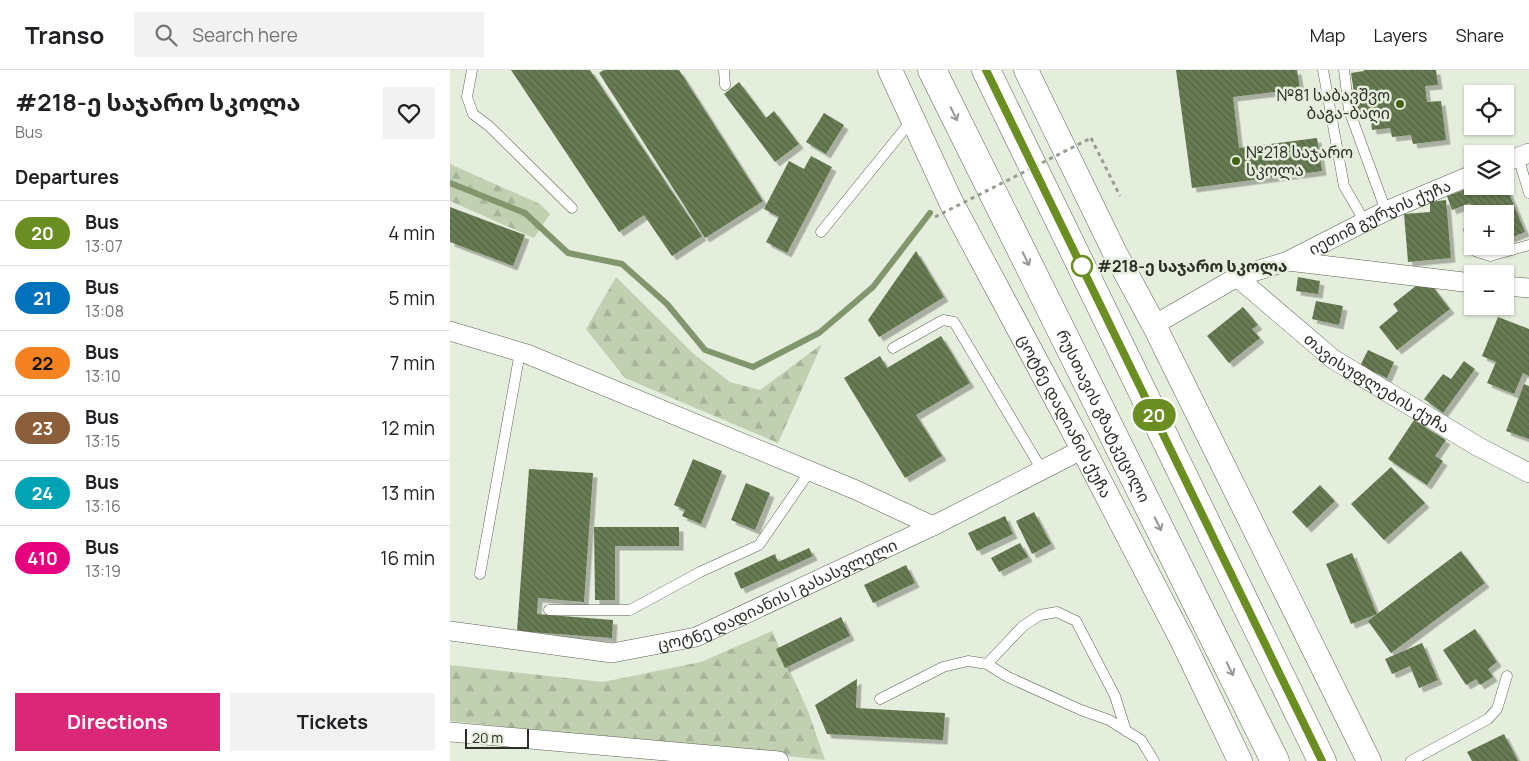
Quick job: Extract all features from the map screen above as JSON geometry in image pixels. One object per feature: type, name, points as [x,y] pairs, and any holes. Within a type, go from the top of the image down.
[{"type":"highway","name":"რუსთავის გზატკეცილი","points":[[932,70],[1275,761]]},
{"type":"highway","points":[[986,70],[1322,761]]},
{"type":"street","name":"ცოტნე დადიანის ქუჩა","points":[[890,70],[952,202],[1182,640],[1240,761]]},
{"type":"street","points":[[1026,70],[1115,253],[1154,325],[1369,761]]},
{"type":"street","name":"იეთიმ გურჯის ქუჩა","points":[[1154,325],[1237,277],[1288,261],[1386,211],[1464,178]]},
{"type":"street","points":[[1288,261],[1464,282]]},
{"type":"street","name":"თავისუფლების ქუჩა","points":[[1237,277],[1332,359],[1478,446],[1529,473]]},
{"type":"street","points":[[1514,287],[1529,288]]},
{"type":"street","points":[[450,331],[520,352],[856,490],[932,526]]},
{"type":"street","name":"ცოტნე დადიანის I გასასვლელი","points":[[450,631],[612,653],[696,637],[932,526],[1083,449]]},
{"type":"street","points":[[450,732],[779,761]]},
{"type":"lane","points":[[472,70],[467,97],[473,114],[489,126],[572,208]]},
{"type":"lane","points":[[724,70],[725,85]]},
{"type":"lane","points":[[1323,70],[1344,186],[1365,222]]},
{"type":"lane","points":[[1344,70],[1349,110],[1386,211]]},
{"type":"lane","points":[[821,232],[912,119]]},
{"type":"lane","points":[[1517,157],[1529,193]]},
{"type":"lane","points":[[1514,249],[1529,244]]},
{"type":"lane","points":[[893,348],[943,320],[954,322],[1042,470]]},
{"type":"lane","points":[[480,574],[520,352]]},
{"type":"lane","points":[[549,610],[630,610],[700,572],[759,545],[810,471]]},
{"type":"lane","points":[[987,664],[1023,626],[1040,615],[1057,612],[1076,621],[1115,696],[1126,731]]},
{"type":"lane","points":[[880,699],[943,667],[968,661],[987,664],[1016,680],[1081,710],[1109,720],[1140,740],[1154,761]]},
{"type":"lane","points":[[1411,761],[1488,719],[1498,708],[1507,676]]},
{"type":"path","points":[[935,217],[1091,138],[1120,196]]},
{"type":"green space","points":[[450,164],[540,204],[550,214],[534,238],[450,201]]},
{"type":"green space","points":[[616,277],[695,355],[730,382],[760,390],[822,344],[778,443],[625,378],[586,329]]},
{"type":"green space","points":[[772,631],[808,711],[825,760],[450,721],[450,665],[603,682],[701,662]]},
{"type":"building","points":[[511,70],[590,70],[702,236],[672,256],[644,215],[619,232]]},
{"type":"building","points":[[604,70],[679,70],[763,201],[705,238],[599,73]]},
{"type":"building","points":[[1176,70],[1297,70],[1300,89],[1233,97],[1239,148],[1317,138],[1322,171],[1192,188]]},
{"type":"building","points":[[1364,70],[1436,70],[1438,85],[1425,86],[1427,102],[1441,101],[1446,140],[1413,144],[1411,135],[1392,137],[1390,128],[1372,130],[1370,111],[1357,113],[1351,73]]},
{"type":"building","points":[[739,82],[766,118],[774,111],[799,144],[775,162],[724,94]]},
{"type":"building","points":[[824,113],[844,125],[826,154],[806,142]]},
{"type":"building","points":[[811,156],[832,167],[787,253],[766,242],[779,217],[764,209],[789,161],[804,169]]},
{"type":"building","points":[[1464,190],[1464,195],[1510,195],[1514,205],[1471,205],[1470,203],[1452,210],[1447,196]]},
{"type":"building","points":[[1446,200],[1451,258],[1408,262],[1404,214],[1430,212],[1430,202]]},
{"type":"building","points":[[1514,205],[1525,232],[1514,236]]},
{"type":"building","points":[[450,207],[525,235],[513,266],[450,242]]},
{"type":"building","points":[[916,251],[944,297],[879,337],[868,320]]},
{"type":"building","points":[[1298,277],[1320,281],[1318,294],[1296,291]]},
{"type":"building","points":[[1426,278],[1450,309],[1397,350],[1379,327],[1398,311],[1393,304]]},
{"type":"building","points":[[1316,301],[1343,306],[1339,325],[1312,319]]},
{"type":"building","points":[[1243,307],[1258,325],[1252,329],[1260,338],[1229,363],[1207,336]]},
{"type":"building","points":[[1498,317],[1529,329],[1529,376],[1523,373],[1514,394],[1487,383],[1496,362],[1482,356]]},
{"type":"building","points":[[941,336],[970,383],[916,415],[942,456],[905,478],[844,378],[880,356],[887,368]]},
{"type":"building","points":[[1368,350],[1394,362],[1387,378],[1360,366]]},
{"type":"building","points":[[1464,361],[1475,369],[1443,413],[1424,399],[1443,374],[1451,379]]},
{"type":"building","points":[[1524,384],[1529,386],[1529,439],[1506,431]]},
{"type":"building","points":[[1414,420],[1446,440],[1435,456],[1443,461],[1427,485],[1388,459]]},
{"type":"building","points":[[693,459],[722,471],[701,524],[682,516],[685,510],[674,505]]},
{"type":"building","points":[[1391,467],[1425,503],[1384,540],[1351,504]]},
{"type":"building","points":[[529,469],[593,473],[584,602],[538,598],[537,614],[613,620],[612,638],[517,631]]},
{"type":"building","points":[[746,483],[770,493],[755,530],[731,520]]},
{"type":"building","points":[[1320,485],[1335,501],[1307,528],[1292,512]]},
{"type":"building","points":[[1034,512],[1051,544],[1032,554],[1016,521]]},
{"type":"building","points":[[1005,516],[1013,534],[977,551],[968,533]]},
{"type":"building","points":[[594,527],[679,527],[679,546],[615,546],[615,600],[595,600]]},
{"type":"building","points":[[1020,543],[1028,557],[999,572],[991,558]]},
{"type":"building","points":[[809,548],[813,556],[741,589],[734,573],[775,554],[778,562]]},
{"type":"building","points":[[1461,551],[1485,583],[1391,653],[1368,621]]},
{"type":"building","points":[[1352,553],[1377,614],[1351,624],[1326,564]]},
{"type":"building","points":[[906,565],[915,583],[873,603],[864,585]]},
{"type":"building","points":[[841,617],[850,636],[785,668],[776,649]]},
{"type":"building","points":[[1475,629],[1497,662],[1488,669],[1493,677],[1480,685],[1476,679],[1466,685],[1443,650]]},
{"type":"building","points":[[1422,643],[1438,680],[1419,688],[1410,666],[1392,674],[1385,659]]},
{"type":"building","points":[[857,679],[856,708],[945,713],[943,740],[827,734],[815,705]]},
{"type":"building","points":[[1504,734],[1518,761],[1472,761],[1467,752]]},
{"type":"waterway","points":[[450,183],[525,213],[568,253],[622,264],[667,304],[705,350],[753,367],[819,333],[873,287],[930,213]]},
{"type":"bus line","name":"20","points":[[986,70],[1322,761]]},
{"type":"place","name":"№81 საბავშვო ბაგა-ბაღი","points":[[1400,104]]},
{"type":"place","name":"№218 საჯარო სკოლა","points":[[1236,161]]},
{"type":"place","name":"#218-ე საჯარო სკოლა","points":[[1082,266]]}]
